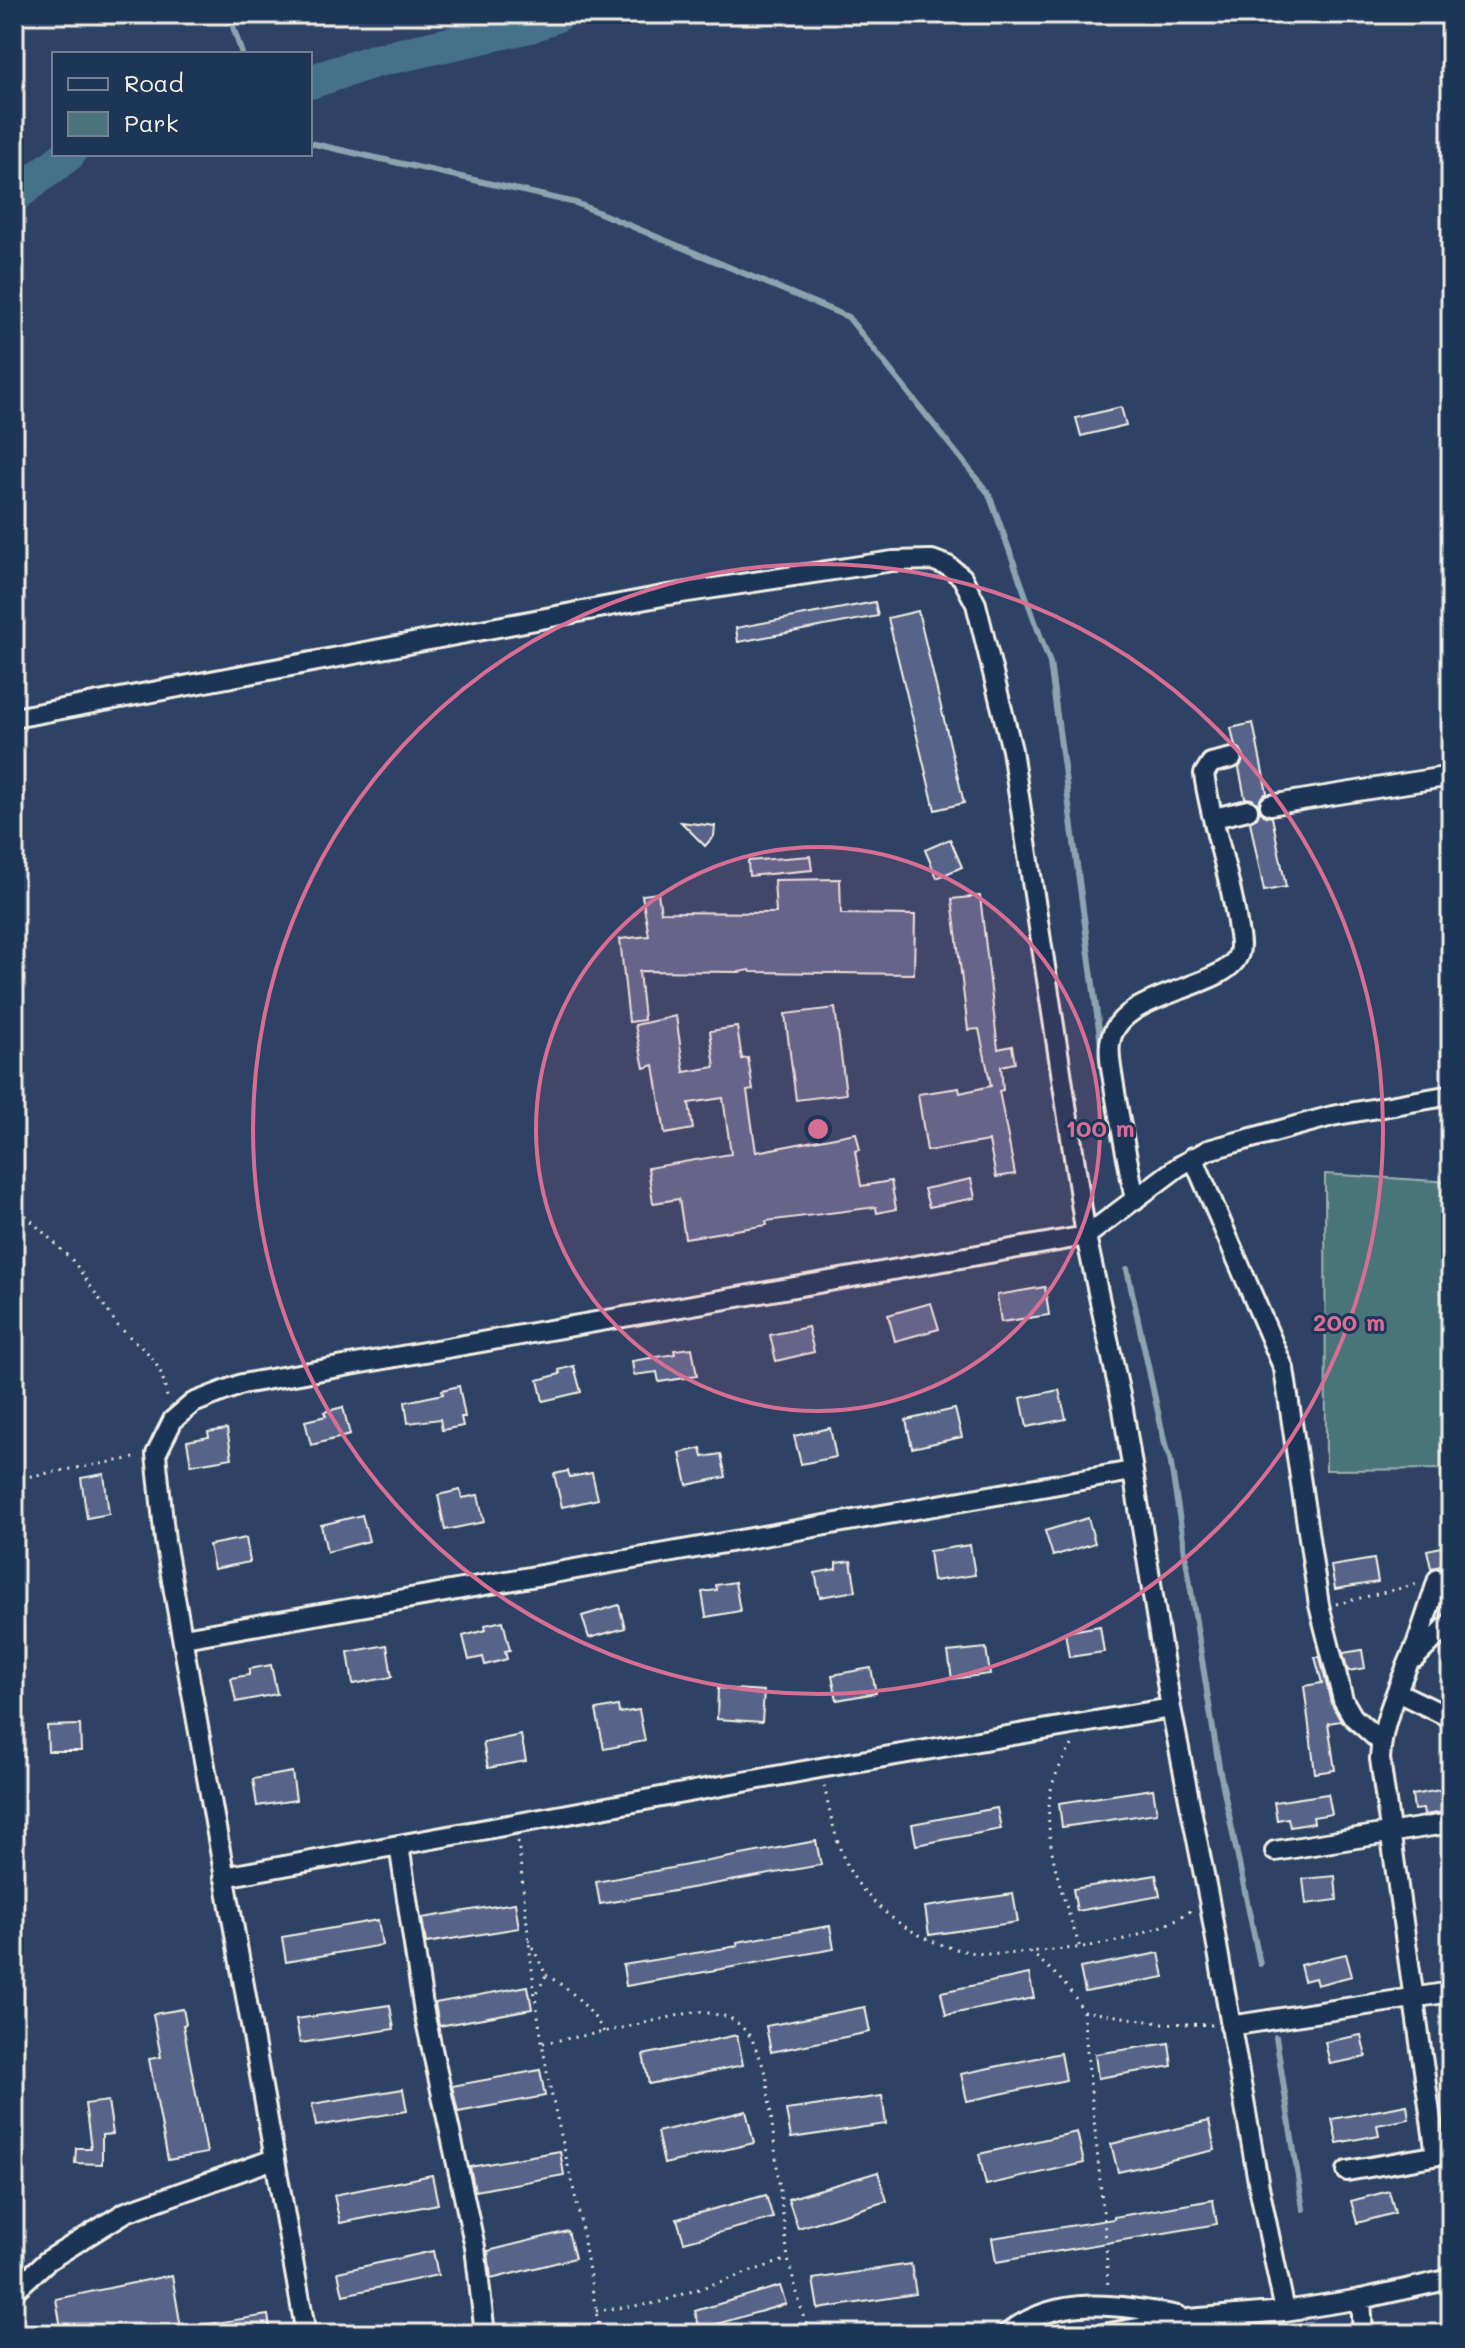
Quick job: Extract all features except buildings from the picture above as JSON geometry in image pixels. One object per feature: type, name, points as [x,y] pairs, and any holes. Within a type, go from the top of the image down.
[{"type":"lane","points":[[14,718],[668,595],[893,561],[932,560],[948,566],[962,577],[976,604],[1012,750],[1086,1236],[1123,1409],[1155,1592],[1171,1708],[1285,2311]]},
{"type":"lane","points":[[1135,1200],[1116,1102],[1110,1046],[1118,1025],[1131,1013],[1164,994],[1218,974],[1232,966],[1239,956],[1234,906],[1204,774],[1211,763],[1232,758]]},
{"type":"lane","points":[[1270,805],[1451,776]]},
{"type":"lane","points":[[1214,818],[1248,810]]},
{"type":"lane","points":[[306,2334],[165,1541],[156,1454],[173,1420],[193,1403],[242,1384],[1086,1236],[1193,1157],[1235,1142],[1332,1116],[1451,1095]]},
{"type":"lane","points":[[1193,1157],[1284,1369],[1319,1605],[1343,1700],[1353,1717],[1381,1742]]},
{"type":"lane","points":[[184,1638],[1132,1471]]},
{"type":"lane","points":[[1347,2171],[1444,2154],[1415,1998],[1382,1778],[1381,1742],[1438,1579]]},
{"type":"lane","points":[[1405,1670],[1451,1622]]},
{"type":"lane","points":[[1397,1692],[1451,1718]]},
{"type":"lane","points":[[224,1877],[820,1768],[1171,1708]]},
{"type":"lane","points":[[1275,1851],[1451,1823]]},
{"type":"lane","points":[[399,1845],[429,2038],[475,2247],[485,2334]]},
{"type":"lane","points":[[1230,2026],[1451,1992]]},
{"type":"lane","points":[[14,2291],[47,2261],[126,2212],[274,2159]]},
{"type":"lane","points":[[1108,2334],[1188,2319],[1285,2311],[1361,2299],[1451,2279]]},
{"type":"lane","points":[[1361,2299],[1363,2334]]},
{"type":"lane","points":[[1007,2334],[1042,2313],[1075,2306],[1107,2304],[1188,2319]]},
{"type":"path","points":[[14,1204],[74,1262],[118,1326],[152,1357],[162,1375],[173,1420]]},
{"type":"path","points":[[14,1479],[156,1454]]},
{"type":"path","points":[[1333,1605],[1438,1579]]},
{"type":"path","points":[[1080,1948],[1063,1891],[1048,1821],[1054,1782],[1086,1722]]},
{"type":"path","points":[[820,1768],[839,1845],[850,1872],[871,1900],[897,1922],[938,1944],[960,1951],[989,1954],[1080,1948],[1110,1943],[1169,1925],[1209,1900]]},
{"type":"path","points":[[516,1823],[535,1997],[548,2079],[579,2213],[600,2334]]},
{"type":"path","points":[[528,1939],[546,1975],[582,2002],[604,2032]]},
{"type":"path","points":[[1030,1952],[1055,1972],[1075,1995],[1083,2011],[1107,2251],[1107,2304]]},
{"type":"path","points":[[535,1997],[546,1975]]},
{"type":"path","points":[[543,2043],[698,2011],[729,2017],[751,2037],[766,2073],[788,2259],[808,2334]]},
{"type":"path","points":[[1083,2011],[1162,2023],[1230,2026]]},
{"type":"path","points":[[596,2311],[657,2303],[788,2259]]},
{"type":"green space","points":[[1325,1174],[1451,1182],[1451,1469],[1326,1470]]},
{"type":"waterway","points":[[229,14],[241,52]]},
{"type":"waterway","points":[[312,81],[374,61],[530,26],[559,14]]},
{"type":"waterway","points":[[312,143],[576,203],[848,317],[989,494],[1050,663],[1102,1052]]},
{"type":"waterway","points":[[14,196],[66,156]]},
{"type":"waterway","points":[[1110,1115],[1113,1139]]},
{"type":"waterway","points":[[1127,1269],[1170,1458],[1219,1767],[1260,1964]]},
{"type":"waterway","points":[[1276,2037],[1303,2209]]}]
